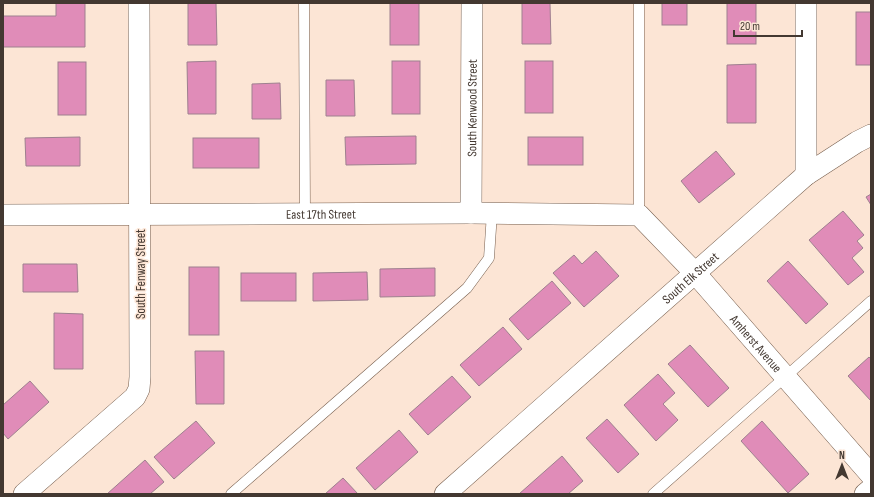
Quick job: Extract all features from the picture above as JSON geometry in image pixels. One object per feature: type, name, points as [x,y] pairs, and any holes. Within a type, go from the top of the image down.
[{"type":"street","name":"South Fenway Street","points":[[24,494],[135,397],[139,389],[139,3]]},
{"type":"street","name":"South Kenwood Street","points":[[471,213],[472,3]]},
{"type":"street","points":[[806,3],[806,176]]},
{"type":"street","name":"South Elk Street","points":[[444,494],[806,176],[857,142],[871,135]]},
{"type":"street","name":"East 17th Street","points":[[3,215],[471,213],[639,215]]},
{"type":"street","name":"Amherst Avenue","points":[[639,215],[695,273],[871,476]]},
{"type":"street","points":[[865,494],[871,489]]},
{"type":"lane","points":[[304,3],[305,214]]},
{"type":"lane","points":[[639,3],[639,215]]},
{"type":"lane","points":[[231,494],[467,288],[489,258],[492,213]]},
{"type":"lane","points":[[653,494],[871,301]]},
{"type":"building","points":[[56,3],[85,3],[85,47],[3,47],[3,16],[56,16]]},
{"type":"building","points":[[188,3],[216,3],[217,45],[188,45]]},
{"type":"building","points":[[390,3],[419,3],[419,45],[390,45]]},
{"type":"building","points":[[522,3],[550,3],[551,44],[522,44]]},
{"type":"building","points":[[662,3],[687,3],[687,25],[662,25]]},
{"type":"building","points":[[727,3],[756,3],[756,44],[727,44]]},
{"type":"building","points":[[856,12],[871,12],[871,65],[856,65]]},
{"type":"building","points":[[216,61],[216,114],[188,114],[187,62]]},
{"type":"building","points":[[392,61],[420,61],[420,114],[392,114]]},
{"type":"building","points":[[525,61],[553,61],[553,113],[525,113]]},
{"type":"building","points":[[58,62],[86,62],[86,115],[58,115]]},
{"type":"building","points":[[756,64],[756,123],[727,123],[727,65]]},
{"type":"building","points":[[326,80],[354,80],[355,116],[326,116]]},
{"type":"building","points":[[280,83],[281,119],[252,119],[252,84]]},
{"type":"building","points":[[416,136],[416,164],[346,165],[345,137]]},
{"type":"building","points":[[80,137],[80,166],[26,166],[25,138]]},
{"type":"building","points":[[528,137],[583,137],[583,165],[528,165]]},
{"type":"building","points":[[193,138],[259,138],[259,168],[193,168]]},
{"type":"building","points":[[716,151],[735,174],[699,203],[681,181]]},
{"type":"building","points":[[871,194],[871,205],[866,197]]},
{"type":"building","points":[[843,211],[864,235],[857,241],[863,248],[852,258],[864,272],[848,285],[809,240]]},
{"type":"building","points":[[596,251],[619,276],[584,307],[553,273],[574,255],[582,264]]},
{"type":"building","points":[[788,261],[828,304],[806,324],[767,281]]},
{"type":"building","points":[[23,264],[77,264],[78,292],[23,292]]},
{"type":"building","points":[[189,267],[219,267],[219,335],[189,335]]},
{"type":"building","points":[[435,268],[435,296],[380,297],[380,269]]},
{"type":"building","points":[[367,272],[368,300],[313,301],[313,273]]},
{"type":"building","points":[[241,273],[296,273],[296,301],[241,301]]},
{"type":"building","points":[[552,281],[571,303],[528,340],[509,319]]},
{"type":"building","points":[[54,313],[83,314],[83,369],[54,369]]},
{"type":"building","points":[[503,327],[522,349],[479,386],[460,365]]},
{"type":"building","points":[[690,345],[729,388],[708,407],[668,364]]},
{"type":"building","points":[[195,351],[224,351],[224,404],[196,404]]},
{"type":"building","points":[[869,357],[871,359],[871,401],[848,376]]},
{"type":"building","points":[[658,374],[675,393],[663,404],[678,420],[656,441],[624,405]]},
{"type":"building","points":[[452,376],[471,397],[428,435],[409,414]]},
{"type":"building","points":[[30,381],[49,402],[8,439],[3,433],[3,405]]},
{"type":"building","points":[[607,419],[639,454],[618,473],[586,438]]},
{"type":"building","points":[[196,421],[215,443],[174,479],[154,457]]},
{"type":"building","points":[[762,421],[809,474],[788,493],[741,441]]},
{"type":"building","points":[[399,430],[418,452],[375,490],[356,468]]},
{"type":"building","points":[[562,456],[583,481],[568,494],[519,494]]},
{"type":"building","points":[[145,460],[164,482],[150,494],[107,494]]},
{"type":"building","points":[[343,478],[358,494],[325,494]]}]
